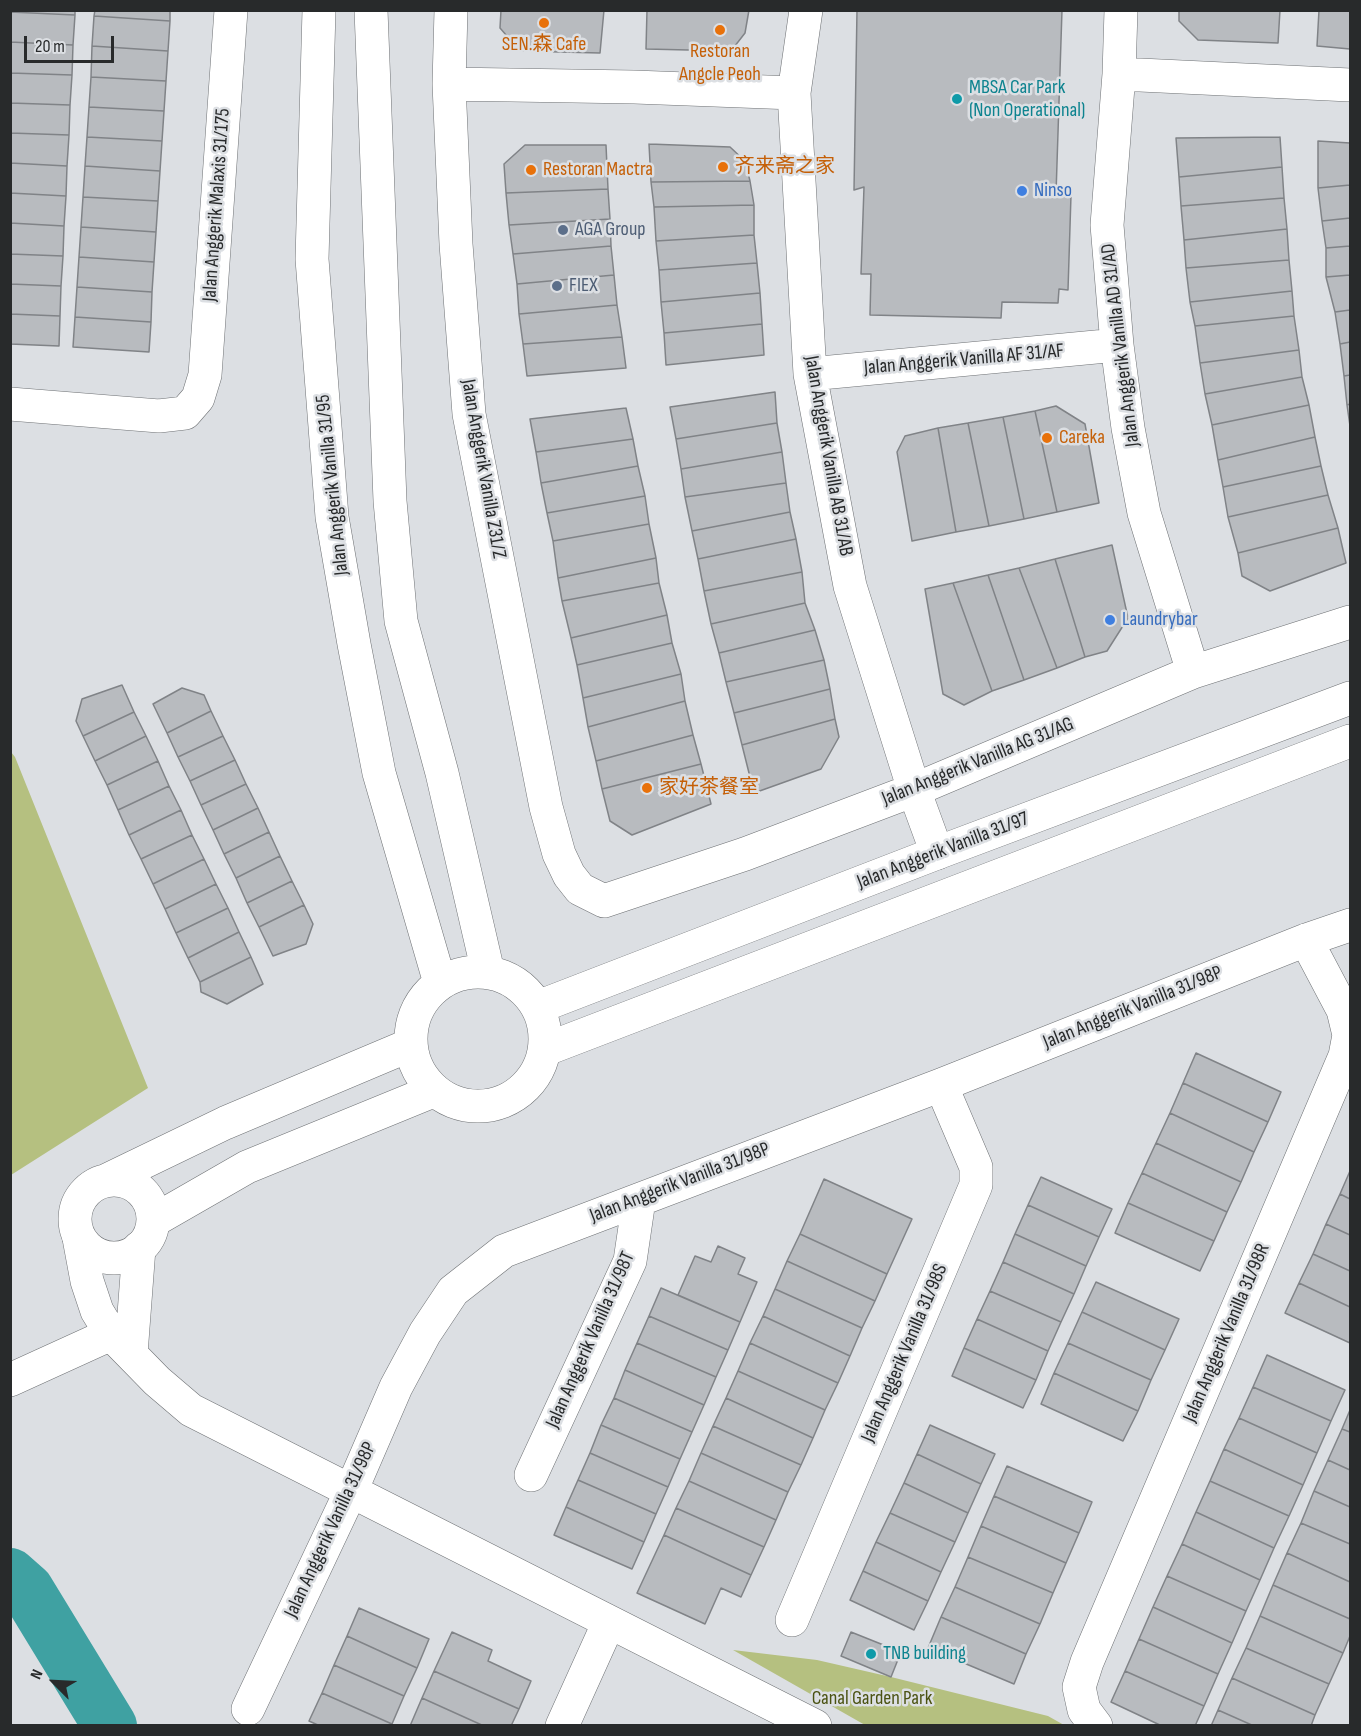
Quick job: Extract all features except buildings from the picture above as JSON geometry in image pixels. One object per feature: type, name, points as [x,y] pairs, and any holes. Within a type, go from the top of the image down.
[{"type":"street","name":"Jalan Anggerik Malaxis 31/175","points":[[10,405],[159,416],[185,413],[198,398],[205,375],[231,10]]},
{"type":"street","name":"Jalan Anggerik Vanilla 31/95","points":[[319,10],[312,259],[332,518],[379,773],[440,983]]},
{"type":"street","points":[[371,10],[390,501],[401,621],[442,773],[488,972]]},
{"type":"street","name":"Jalan Anggerik Vanilla Z31/Z","points":[[451,10],[449,84],[456,244],[469,414],[546,807],[559,854],[569,875],[580,889],[604,901]]},
{"type":"street","name":"Jalan Anggerik Vanilla AB 31/AB","points":[[806,10],[794,93],[810,374],[850,586],[936,853]]},
{"type":"street","name":"Jalan Anggerik Vanilla AD 31/AD","points":[[1121,10],[1119,74],[1107,225],[1117,345],[1128,428],[1144,513],[1193,672]]},
{"type":"street","points":[[1119,74],[1350,85]]},
{"type":"street","points":[[449,84],[634,87],[794,93]]},
{"type":"street","name":"Jalan Anggerik Vanilla AF 31/AF","points":[[810,374],[1117,345]]},
{"type":"street","name":"Jalan Anggerik Vanilla AG 31/AG","points":[[604,901],[745,854],[914,790],[1193,672],[1350,622]]},
{"type":"street","name":"Jalan Anggerik Vanilla 31/97","points":[[538,1007],[936,853],[1350,698]]},
{"type":"street","points":[[544,1050],[1350,741]]},
{"type":"street","name":"Jalan Anggerik Vanilla 31/98P","points":[[248,1709],[351,1491],[396,1387],[425,1333],[453,1292],[504,1251],[941,1084],[1306,940],[1350,925]]},
{"type":"street","name":"Jalan Anggerik Vanilla 31/98R","points":[[1096,1725],[1084,1710],[1079,1687],[1087,1662],[1345,1056],[1349,1035],[1343,1010],[1306,940]]},
{"type":"street","points":[[488,972],[508,978],[525,991],[538,1007],[546,1036],[538,1070],[526,1087],[510,1099],[490,1106],[470,1107],[450,1102],[433,1091],[421,1078],[410,1045],[411,1027],[417,1010],[427,995],[440,983],[455,975],[488,972]]},
{"type":"street","points":[[410,1045],[225,1124],[95,1184],[85,1191],[78,1202],[75,1226],[87,1281],[97,1311],[121,1344],[157,1381],[191,1410],[815,1725]]},
{"type":"street","name":"Jalan Anggerik Vanilla 31/98S","points":[[792,1620],[976,1185],[976,1167],[941,1084]]},
{"type":"street","points":[[79,1238],[88,1249],[99,1256],[113,1258],[127,1256],[146,1235],[247,1167],[433,1091]]},
{"type":"street","points":[[107,1180],[119,1179],[140,1189],[152,1209],[121,1344]]},
{"type":"street","name":"Jalan Anggerik Vanilla 31/98T","points":[[531,1476],[630,1261],[639,1200]]},
{"type":"street","points":[[10,1380],[121,1344]]},
{"type":"street","points":[[562,1725],[609,1622]]},
{"type":"green space","points":[[11,752],[15,757],[148,1088],[11,1175]]},
{"type":"green space","name":"Canal Garden Park","points":[[733,1650],[817,1660],[1048,1716],[1064,1725],[865,1725]]},
{"type":"waterway","points":[[10,1575],[27,1590],[110,1726]]},
{"type":"place","name":"SEN.森 Cafe","points":[[544,23]]},
{"type":"place","name":"Restoran Angcle Peoh","points":[[720,30]]},
{"type":"place","name":"MBSA Car Park (Non Operational)","points":[[957,99]]},
{"type":"place","name":"齐来斋之家","points":[[723,167]]},
{"type":"place","name":"Restoran Mactra","points":[[531,170]]},
{"type":"place","name":"Ninso","points":[[1022,191]]},
{"type":"place","name":"AGA Group","points":[[563,230]]},
{"type":"place","name":"FIEX","points":[[557,286]]},
{"type":"place","name":"Careka","points":[[1047,438]]},
{"type":"place","name":"Laundrybar","points":[[1110,620]]},
{"type":"place","name":"家好茶餐室","points":[[647,788]]},
{"type":"place","name":"TNB building","points":[[871,1654]]}]
